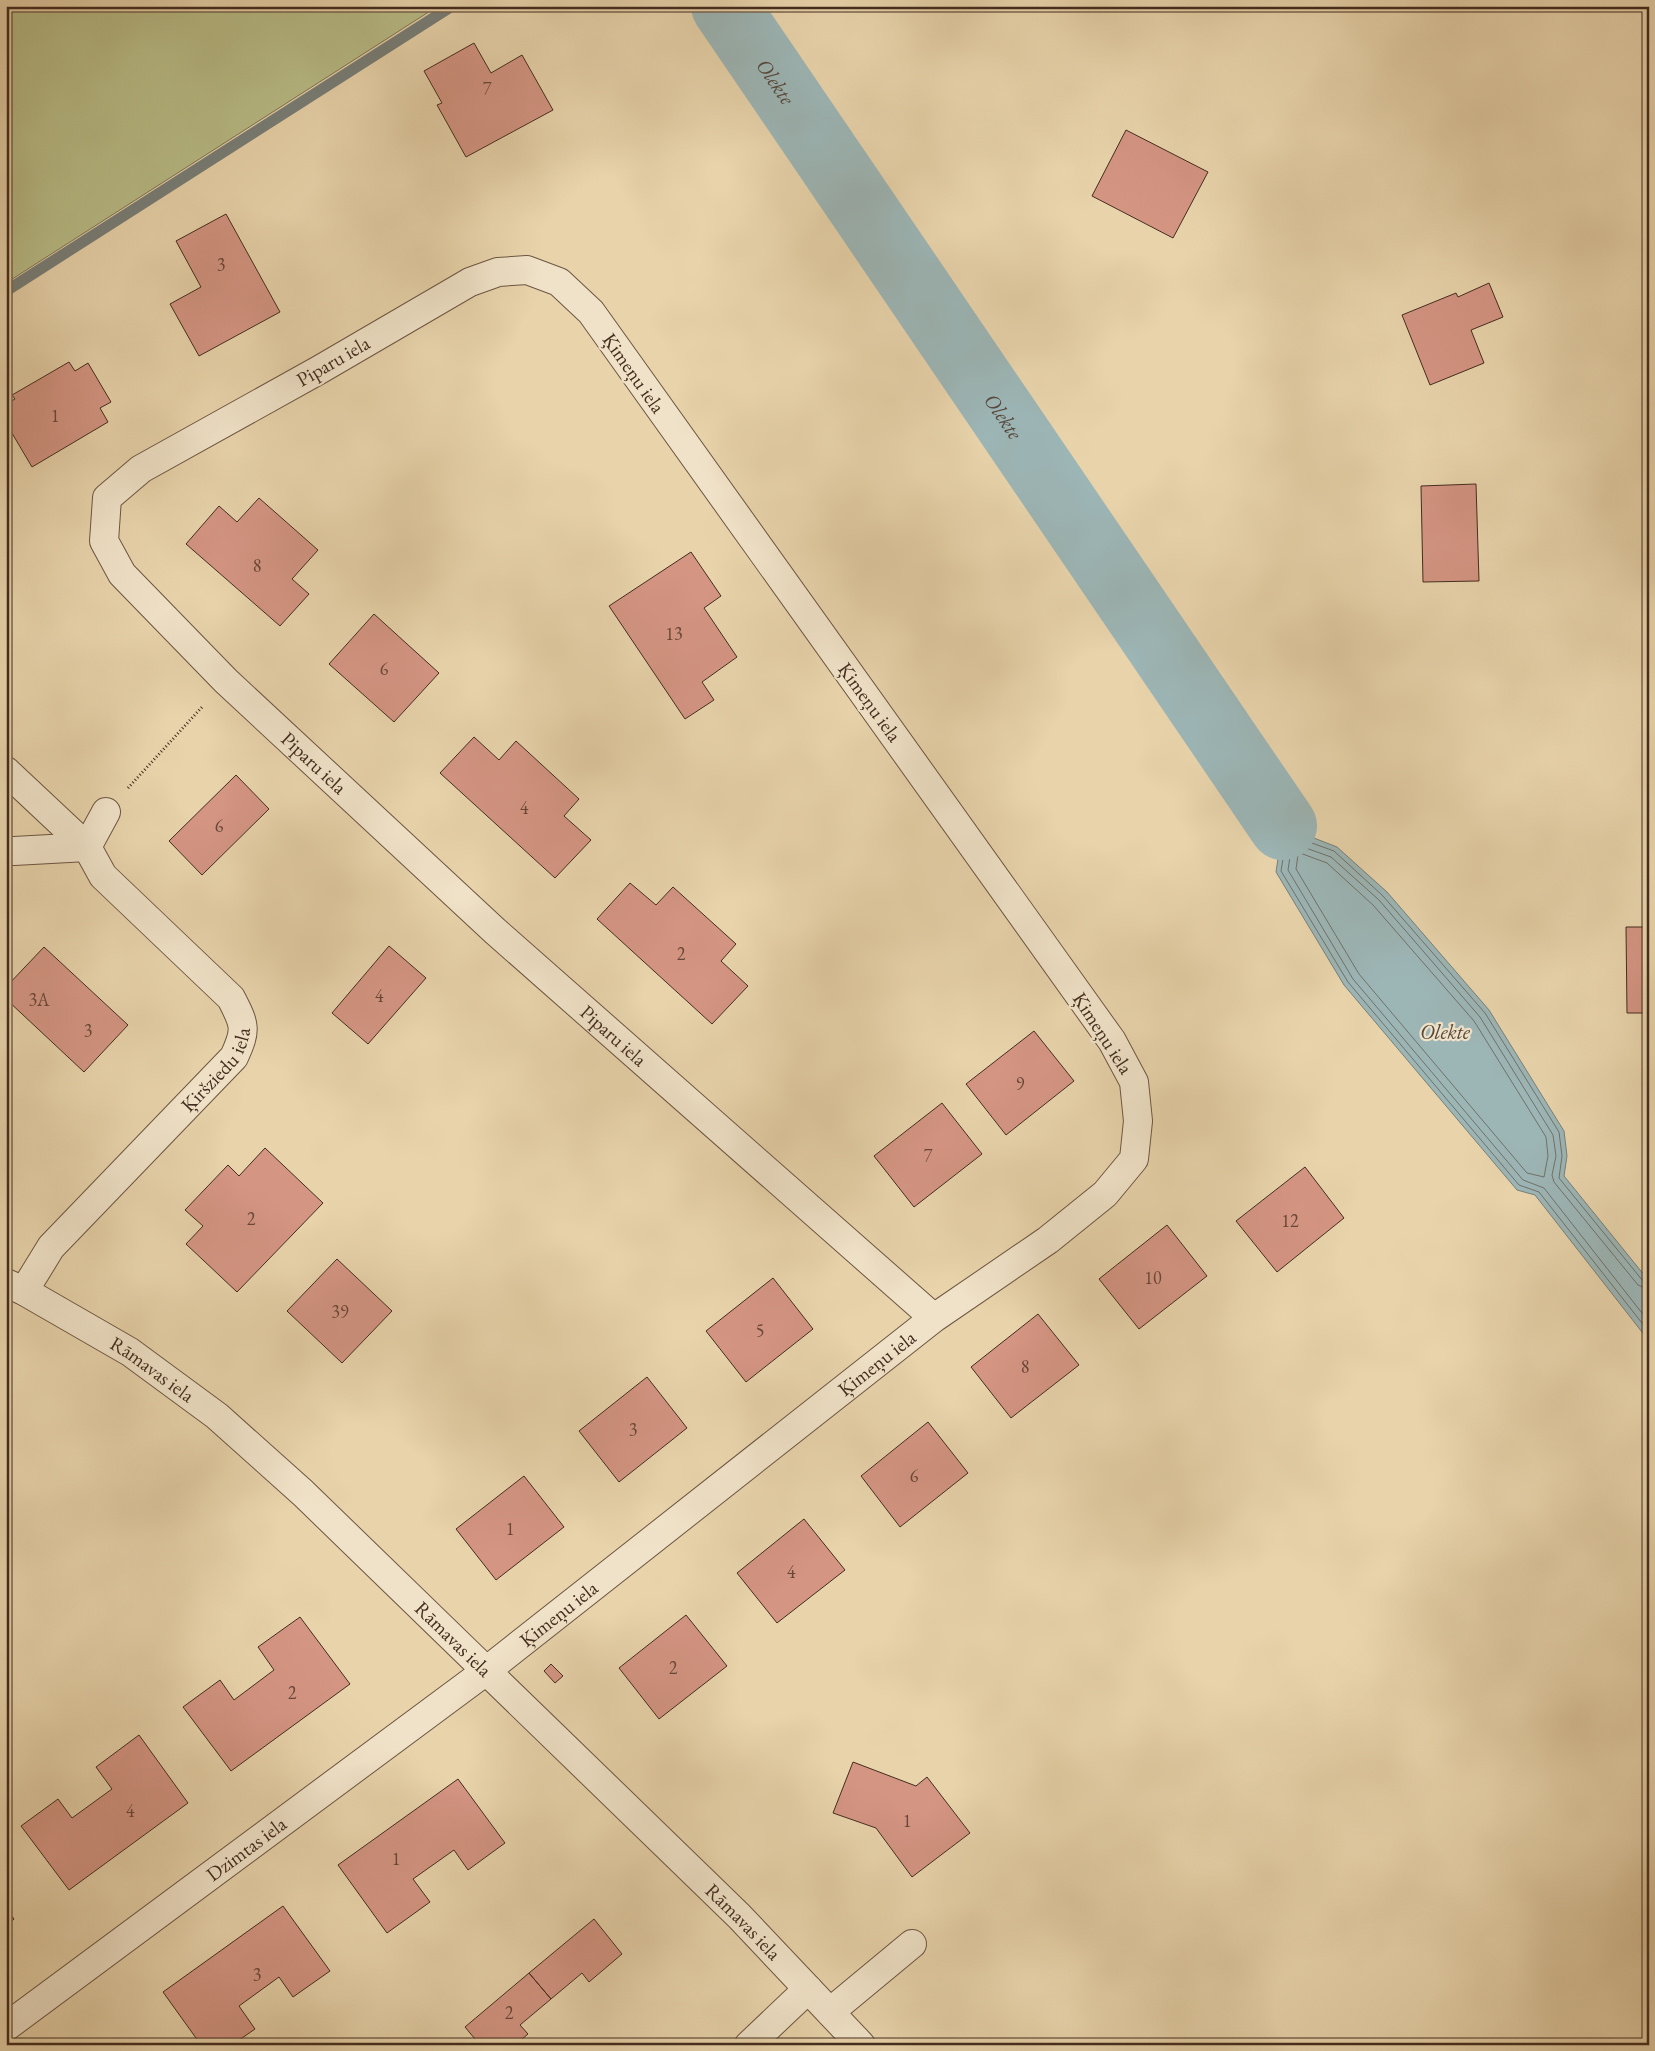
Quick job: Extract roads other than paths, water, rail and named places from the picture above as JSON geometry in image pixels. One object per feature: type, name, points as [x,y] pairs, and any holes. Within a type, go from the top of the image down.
[{"type":"street","name":"Piparu iela","points":[[527,270],[498,272],[470,282],[319,370],[141,469],[107,498],[104,541],[122,574],[226,680],[495,931],[934,1318]]},
{"type":"street","name":"Ķimeņu iela","points":[[486,1671],[934,1318],[1048,1240],[1105,1194],[1134,1159],[1138,1121],[1134,1082],[1112,1041],[591,312],[558,282],[527,270]]},
{"type":"street","name":"Ķiršziedu iela","points":[[6,771],[87,847],[103,876],[231,998],[244,1022],[242,1040],[234,1058],[15,1286]]},
{"type":"street","points":[[14,851],[87,847],[106,812]]},
{"type":"street","name":"Rāmavas iela","points":[[15,1286],[130,1352],[217,1416],[303,1494],[739,1916],[861,2045]]},
{"type":"street","name":"Dzimtas iela","points":[[6,2027],[486,1671]]},
{"type":"street","points":[[830,2012],[912,1944]]},
{"type":"street","points":[[749,2045],[808,1988]]},
{"type":"water","name":"Olekte","points":[[1283,826],[1337,847],[1387,892],[1489,1010],[1564,1131],[1567,1156],[1564,1176],[1649,1281],[1649,1341],[1535,1195],[1517,1190],[1344,985],[1276,872]]},
{"type":"waterway","points":[[6,291],[452,6]]},
{"type":"waterway","name":"Olekte","points":[[725,6],[1283,826]]}]
